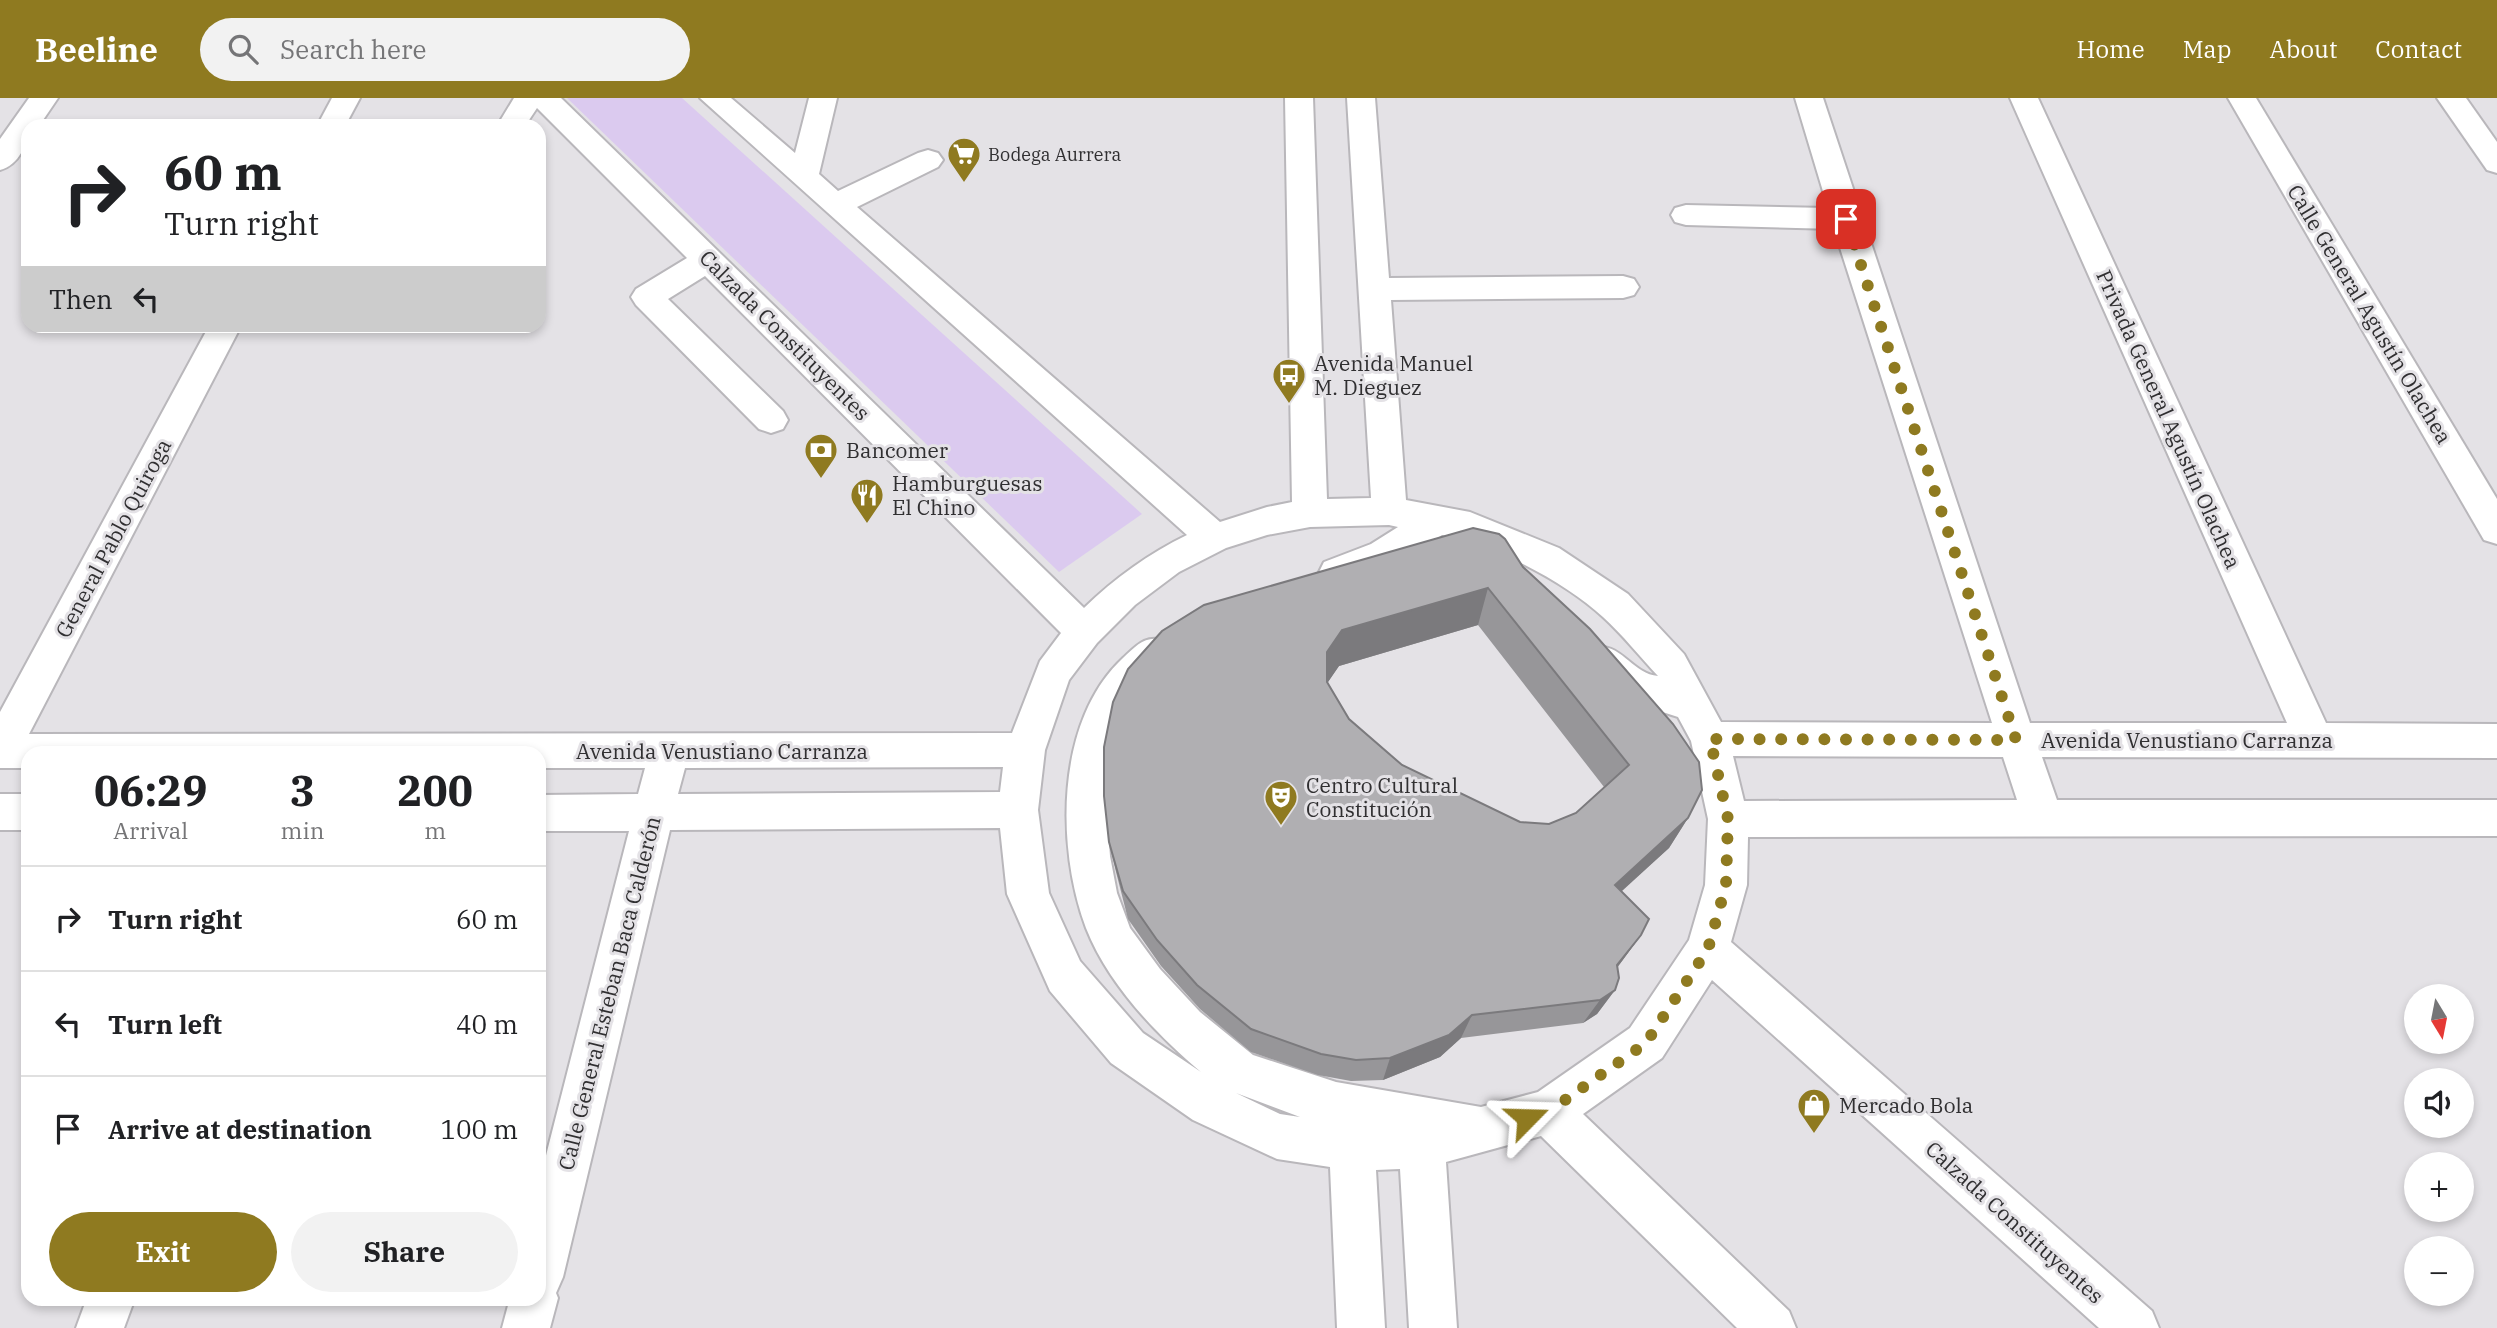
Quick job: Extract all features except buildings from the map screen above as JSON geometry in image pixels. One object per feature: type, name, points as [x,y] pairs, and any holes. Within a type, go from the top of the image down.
[{"type":"street","points":[[29,119],[44,98]]},
{"type":"street","points":[[335,119],[346,98]]},
{"type":"street","points":[[515,119],[524,104],[532,98]]},
{"type":"street","name":"Calzada Constituyentes","points":[[544,98],[1084,632]]},
{"type":"street","points":[[714,98],[804,174],[1214,538]]},
{"type":"street","points":[[804,174],[822,98]]},
{"type":"street","points":[[1299,98],[1310,513]]},
{"type":"street","points":[[1361,98],[1389,511]]},
{"type":"street","points":[[1809,98],[1846,219],[2042,817]]},
{"type":"street","name":"Privada General Agustín Olachea","points":[[2025,98],[2314,740]]},
{"type":"street","name":"Calle General Agustín Olachea","points":[[2242,98],[2497,530]]},
{"type":"street","points":[[2451,98],[2497,163]]},
{"type":"street","points":[[0,160],[21,130]]},
{"type":"street","points":[[836,204],[928,160]]},
{"type":"street","points":[[1686,215],[1846,219]]},
{"type":"street","points":[[708,258],[647,297],[771,420]]},
{"type":"street","points":[[1374,289],[1623,287]]},
{"type":"street","name":"General Pablo Quiroga","points":[[0,751],[221,333]]},
{"type":"street","points":[[1389,511],[1470,526],[1546,558],[1615,605],[1671,665],[1710,739],[1728,819],[1726,885],[1708,949],[1646,1043],[1548,1112],[1422,1146],[1352,1148],[1277,1136],[1209,1104],[1126,1048],[1065,976],[1028,894],[1017,810],[1025,750],[1053,672],[1084,632],[1122,594],[1166,562],[1214,538],[1267,521],[1310,513],[1389,511]]},
{"type":"street","points":[[1307,584],[1384,554],[1437,520]]},
{"type":"street","points":[[1491,535],[1520,581]]},
{"type":"street","points":[[1181,635],[1151,654],[1116,692],[1097,735],[1088,779],[1088,827],[1092,872],[1107,929],[1144,983],[1183,1026],[1236,1071],[1317,1100],[1485,1129]]},
{"type":"street","points":[[1575,639],[1630,685],[1691,704]]},
{"type":"street","name":"Avenida Venustiano Carranza","points":[[1710,739],[2497,741]]},
{"type":"street","name":"Avenida Venustiano Carranza","points":[[546,751],[1025,750]]},
{"type":"street","name":"Avenida Venustiano Carranza","points":[[0,751],[21,751]]},
{"type":"street","name":"Calle General Esteban Baca Calderón","points":[[546,1249],[669,751]]},
{"type":"street","points":[[546,813],[1017,810]]},
{"type":"street","points":[[0,812],[21,812]]},
{"type":"street","points":[[1728,819],[2497,818]]},
{"type":"street","name":"Calzada Constituyentes","points":[[1708,949],[2134,1328]]},
{"type":"street","points":[[1548,1112],[1772,1328]]},
{"type":"street","points":[[1422,1146],[1433,1328]]},
{"type":"street","points":[[1352,1148],[1361,1328]]},
{"type":"street","points":[[100,1328],[108,1306]]},
{"type":"street","points":[[526,1328],[532,1306]]},
{"type":"shaded area","points":[[567,98],[682,98],[1142,514],[1059,572]]},
{"type":"place","name":"Bodega Aurrera","points":[[964,184]]},
{"type":"place","name":"Avenida Manuel M. Dieguez","points":[[1289,405]]},
{"type":"place","name":"Bancomer","points":[[821,480]]},
{"type":"place","name":"Hamburguesas El Chino","points":[[867,525]]},
{"type":"place","name":"Centro Cultural Constitución","points":[[1281,827]]},
{"type":"place","name":"Mercado Bola","points":[[1814,1135]]},
{"type":"route","points":[[1527,1118],[1548,1112],[1646,1043],[1708,949],[1726,885],[1728,819],[1710,739],[2016,740],[1846,219]]}]
